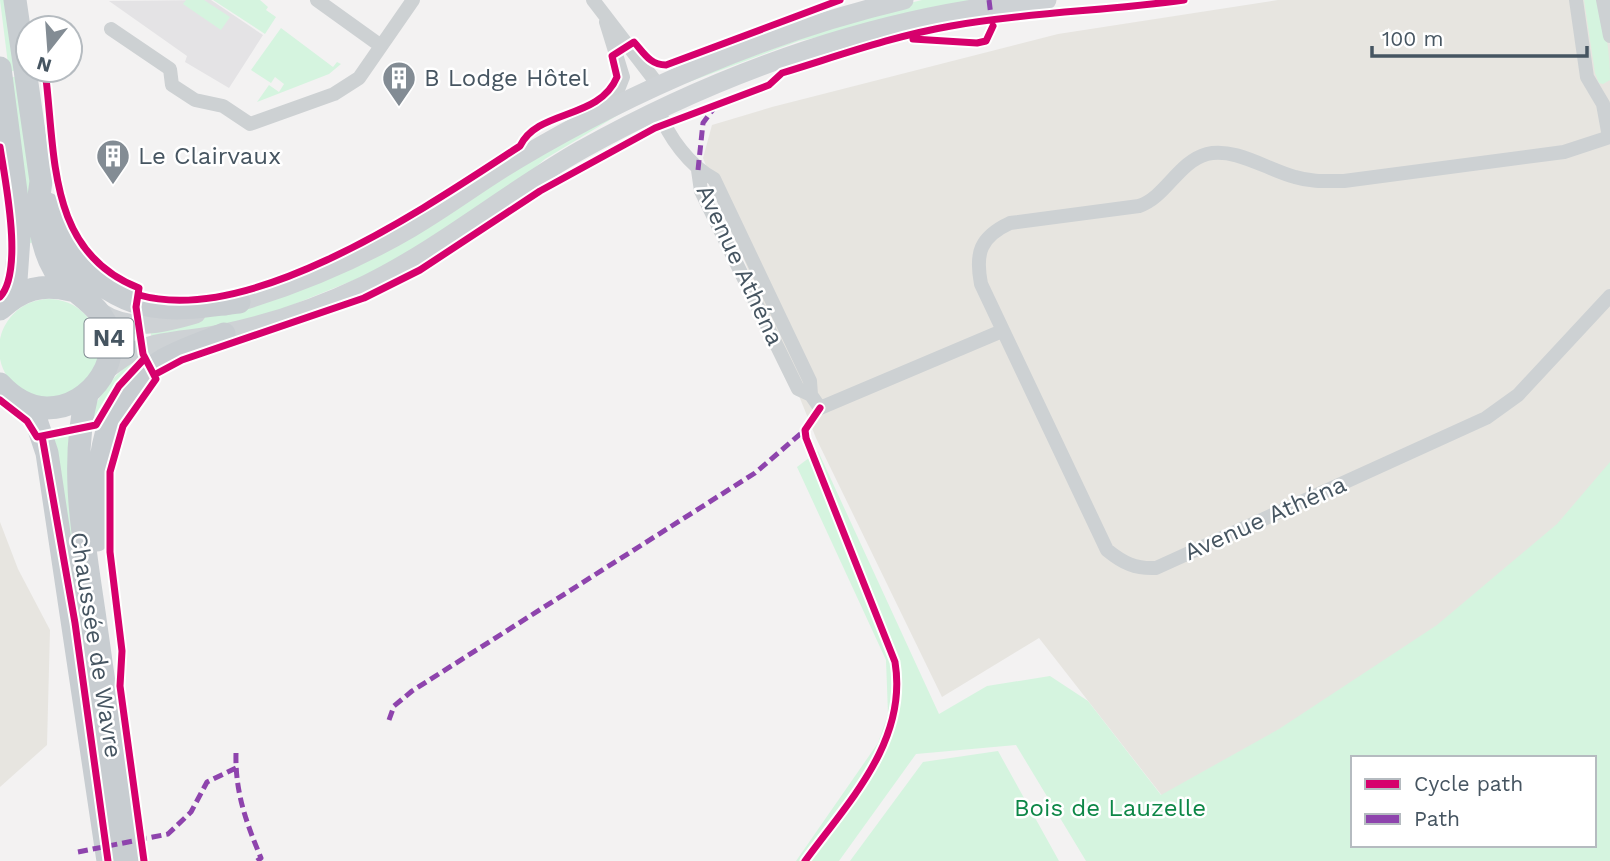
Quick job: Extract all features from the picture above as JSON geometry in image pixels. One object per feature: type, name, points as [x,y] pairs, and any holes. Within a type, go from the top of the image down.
[{"type":"main road","name":"N4","points":[[15,0],[41,181],[38,197],[44,246],[55,270],[71,290],[100,313],[110,341],[106,370]]},
{"type":"main road","points":[[100,313],[122,325],[139,325],[191,316],[303,280],[386,242],[518,159],[659,86],[779,37],[904,0]]},
{"type":"main road","points":[[106,370],[138,349],[224,334],[299,312],[367,284],[580,151],[651,114],[754,70],[863,33],[935,16],[1047,0]]},
{"type":"main road","name":"N4","points":[[0,68],[20,223],[7,302]]},
{"type":"main road","points":[[651,114],[659,86]]},
{"type":"main road","points":[[41,181],[52,223],[61,238],[75,260],[108,288],[137,302],[153,306],[175,308],[239,302]]},
{"type":"main road","name":"N4","points":[[7,302],[42,286],[71,290]]},
{"type":"main road","points":[[98,639],[105,615],[97,542],[98,471],[107,426],[131,387],[150,370],[224,334]]},
{"type":"main road","name":"Chaussée de Wavre","points":[[106,370],[87,395],[81,426],[81,503],[129,861]]},
{"type":"main road","name":"Chaussée de Wavre","points":[[0,384],[24,403],[35,417],[47,453],[108,861]]},
{"type":"main road","points":[[24,403],[45,408],[67,405],[87,395]]},
{"type":"street","points":[[317,0],[382,46]]},
{"type":"street","points":[[111,29],[170,69],[172,85],[195,100],[223,106],[250,124],[334,94],[359,78],[412,0]]},
{"type":"street","points":[[593,0],[659,86]]},
{"type":"street","name":"Avenue Athéna","points":[[1576,0],[1587,76],[1607,105],[1609,137],[1564,152],[1316,182],[1225,152],[1206,155],[1191,162],[1153,201],[1139,206],[1010,223],[994,231],[982,246],[977,263],[981,284],[1002,331],[1107,550],[1125,563],[1148,568],[1156,568],[1486,418],[1518,395],[1608,301]]},
{"type":"street","points":[[1606,2],[1610,36]]},
{"type":"street","points":[[603,14],[623,77],[610,110]]},
{"type":"street","name":"Avenue Athéna","points":[[651,114],[663,124],[698,170],[701,191],[798,389],[811,395],[820,408],[1002,331]]},
{"type":"shaded area","points":[[211,0],[263,35],[229,88],[185,62],[187,56],[109,1]]},
{"type":"shaded area","points":[[1278,0],[1610,0],[1610,627],[1357,756],[1351,756],[1351,759],[1213,861],[1039,638],[942,697],[816,438],[703,158],[712,125],[772,107],[1058,34]]},
{"type":"shaded area","points":[[0,522],[18,569],[50,630],[47,745],[0,787]]},
{"type":"green space","points":[[0,0],[7,0],[14,49],[14,71],[9,72]]},
{"type":"green space","points":[[186,0],[204,0],[230,17],[221,30],[183,4]]},
{"type":"green space","points":[[213,0],[260,0],[268,7],[266,10],[276,17],[265,34]]},
{"type":"green space","points":[[922,0],[1002,0],[799,41],[673,88],[674,84],[885,9]]},
{"type":"green space","points":[[1584,0],[1597,0],[1603,19],[1610,80],[1603,84],[1599,83],[1595,73]]},
{"type":"green space","points":[[281,28],[333,67],[337,62],[341,64],[329,74],[257,102],[269,85],[279,92],[284,84],[275,77],[271,83],[251,70]]},
{"type":"green space","points":[[14,77],[14,84],[19,84],[40,242],[30,243],[9,78]]},
{"type":"green space","points":[[628,109],[545,159],[503,195],[374,272],[275,312],[152,342],[150,328],[228,312]]},
{"type":"green space","points":[[49,299],[68,303],[84,314],[95,330],[99,349],[95,368],[84,384],[68,395],[49,399],[30,395],[14,384],[3,368],[-1,349],[3,330],[14,314],[30,303]]},
{"type":"green space","points":[[139,355],[140,360],[112,392],[97,419],[90,419],[98,400],[110,383]]},
{"type":"green space","points":[[72,434],[120,861],[76,565],[49,438]]},
{"type":"green space","name":"Bois de Lauzelle","points":[[818,451],[939,714],[987,686],[1050,676],[1088,701],[1161,795],[1279,729],[1437,625],[1557,524],[1610,462],[1610,861],[1086,861],[1016,745],[916,754],[839,861],[796,861],[878,743],[888,714],[886,660],[797,467]]},
{"type":"green space","points":[[998,751],[1059,861],[850,861],[923,762]]},
{"type":"marked path","points":[[989,0],[992,24]]},
{"type":"marked path","points":[[698,170],[703,123],[714,108]]},
{"type":"marked path","points":[[389,720],[394,706],[412,691],[755,473],[805,430]]},
{"type":"marked path","points":[[236,753],[237,781],[243,807],[261,858],[257,861]]},
{"type":"marked path","points":[[78,852],[168,834],[191,812],[207,782],[236,768]]},
{"type":"cycle path","points":[[139,295],[184,300],[233,294],[285,278],[337,255],[438,199],[520,146],[529,134],[540,126],[597,101],[617,77],[612,56],[634,42],[651,61],[666,65],[840,0]]},
{"type":"cycle path","points":[[154,375],[182,360],[364,298],[420,270],[540,191],[655,128],[769,85],[782,73],[887,41],[951,26],[1184,0]]},
{"type":"cycle path","points":[[913,39],[977,43],[986,41],[993,26]]},
{"type":"cycle path","points":[[46,84],[55,166],[61,197],[71,225],[87,250],[109,272],[139,288],[136,307],[143,354],[156,379],[123,426],[110,472],[110,552],[122,651],[120,686],[144,861]]},
{"type":"cycle path","points":[[0,147],[9,202],[12,247],[7,284],[0,297]]},
{"type":"cycle path","points":[[0,400],[27,421],[37,437],[96,425],[119,386],[145,358]]},
{"type":"cycle path","points":[[805,861],[871,769],[893,718],[897,691],[895,662],[806,438],[805,430],[820,408]]},
{"type":"cycle path","points":[[42,436],[75,623],[108,861]]},
{"type":"place","name":"B Lodge Hôtel","points":[[399,108]]},
{"type":"place","name":"Le Clairvaux","points":[[113,186]]}]
